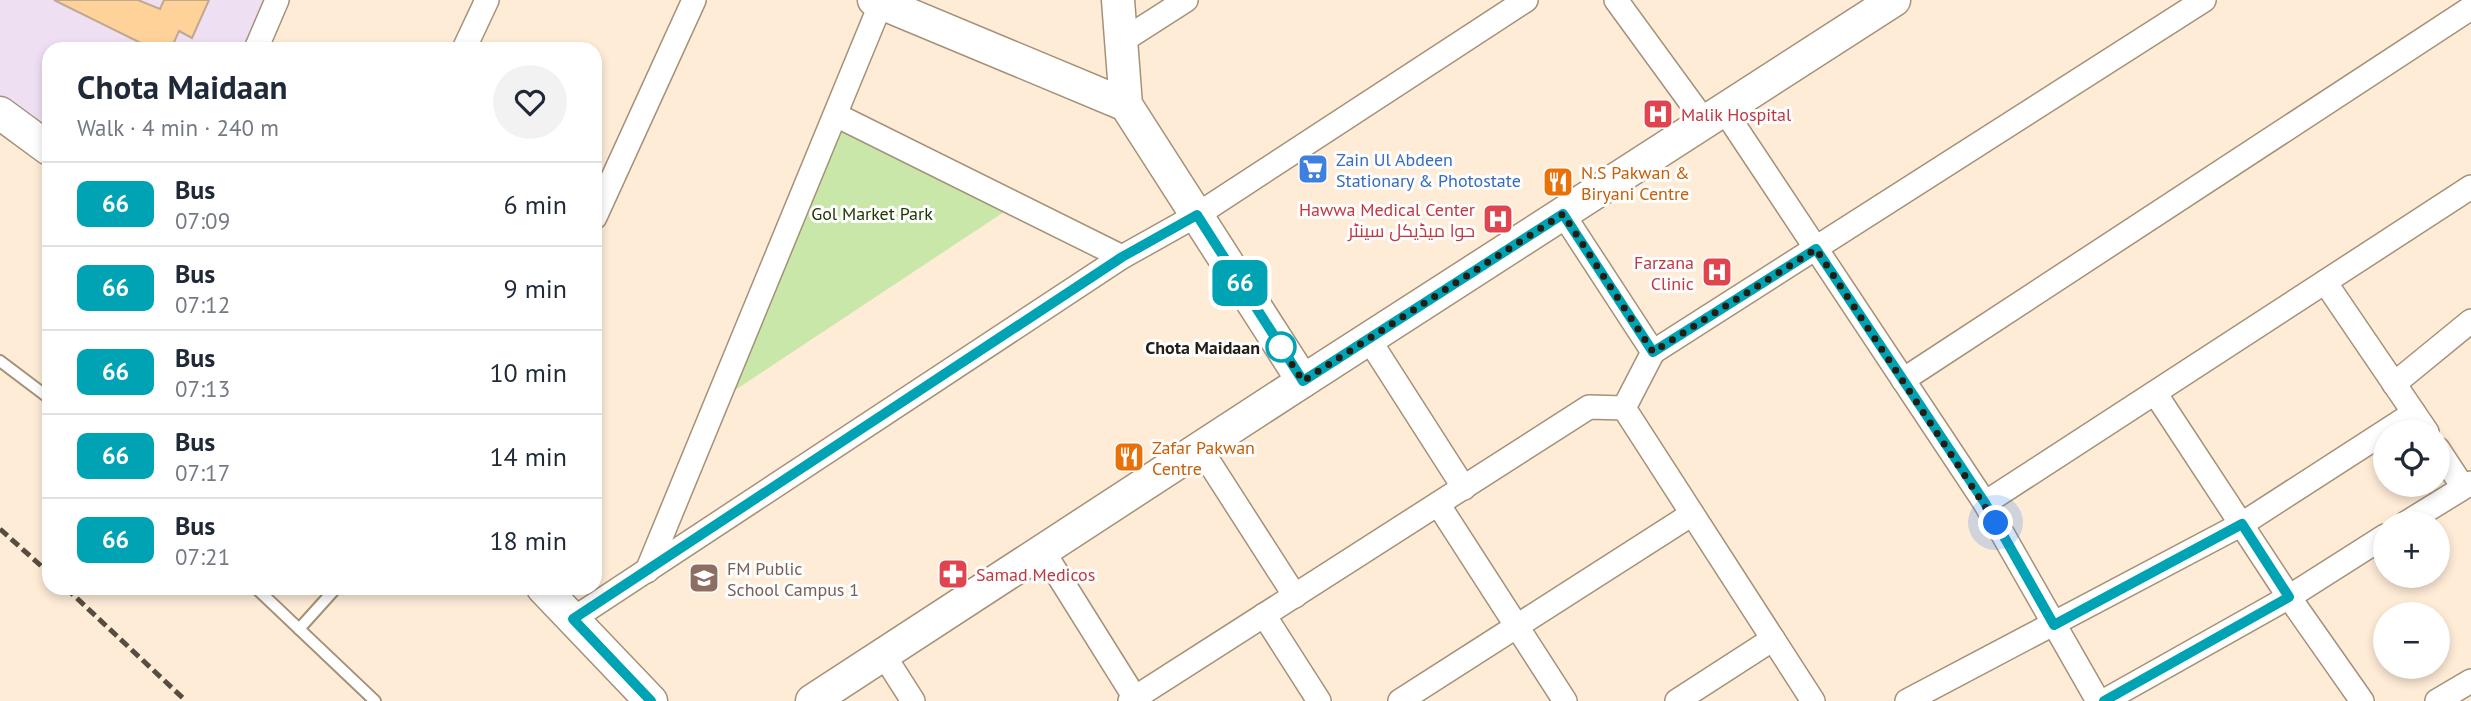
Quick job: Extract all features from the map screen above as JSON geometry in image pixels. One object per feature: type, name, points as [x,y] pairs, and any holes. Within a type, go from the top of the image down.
[{"type":"street","points":[[259,42],[277,0]]},
{"type":"street","points":[[467,42],[486,0]]},
{"type":"street","points":[[602,202],[694,0]]},
{"type":"street","points":[[1118,0],[1126,105],[1303,381]]},
{"type":"street","points":[[1122,41],[1186,0]]},
{"type":"street","points":[[573,619],[1122,257],[1197,215],[1526,0]]},
{"type":"street","points":[[1616,0],[1714,116],[1816,249],[1985,503],[2098,701]]},
{"type":"street","points":[[811,701],[1894,0]]},
{"type":"street","points":[[1624,408],[1653,352],[2204,0]]},
{"type":"street","points":[[647,571],[836,115],[878,1],[1126,105]]},
{"type":"street","points":[[1903,380],[2471,8]]},
{"type":"street","points":[[0,113],[42,144]]},
{"type":"street","points":[[836,115],[1122,257]]},
{"type":"street","points":[[1985,503],[2471,187]]},
{"type":"street","points":[[1563,214],[1653,352]]},
{"type":"street","points":[[2325,282],[2418,420]]},
{"type":"street","points":[[2394,384],[2471,321]]},
{"type":"street","points":[[1368,338],[1464,488]]},
{"type":"street","points":[[2155,393],[2289,597],[2362,701]]},
{"type":"street","points":[[1043,551],[1133,699],[1589,407],[1624,408]]},
{"type":"street","points":[[1624,408],[1813,701]]},
{"type":"street","points":[[1200,448],[1295,596]]},
{"type":"street","points":[[1907,701],[2242,524],[2373,450]]},
{"type":"street","points":[[2425,511],[2467,485],[2450,464]]},
{"type":"street","points":[[1438,504],[1565,701]]},
{"type":"street","points":[[1400,701],[1692,514]]},
{"type":"street","points":[[2104,701],[2289,597],[2373,544]]},
{"type":"street","points":[[550,595],[651,701]]},
{"type":"street","points":[[1264,615],[1319,701]]},
{"type":"street","points":[[1677,701],[1773,639]]},
{"type":"street","points":[[883,654],[912,701]]},
{"type":"street","points":[[2437,701],[2471,681]]},
{"type":"lane","points":[[0,361],[42,393]]},
{"type":"lane","points":[[263,595],[375,701]]},
{"type":"lane","points":[[299,629],[330,595]]},
{"type":"shaded area","points":[[0,0],[277,0],[259,42],[42,42],[42,144],[0,113]]},
{"type":"green space","name":"Gol Market Park","points":[[836,115],[1016,204],[717,402]]},
{"type":"building","points":[[54,0],[138,0],[160,9],[164,0],[209,0],[192,38],[179,31],[174,42],[139,42]]},
{"type":"railway","points":[[0,529],[42,567]]},
{"type":"railway","points":[[73,595],[186,701]]},
{"type":"bus line","name":"66","points":[[651,701],[573,619],[1122,257],[1197,215],[1303,381],[1563,214],[1653,352],[1816,249],[1985,503],[2054,625],[2242,524],[2289,597],[2104,701]]},
{"type":"place","name":"Malik Hospital","points":[[1658,114]]},
{"type":"place","name":"Zain Ul Abdeen Stationary & Photostate","points":[[1313,169]]},
{"type":"place","name":"N.S Pakwan & Biryani Centre","points":[[1558,182]]},
{"type":"place","name":"Hawwa Medical Center حوا میڈیکل سینٹر","points":[[1498,219]]},
{"type":"place","name":"Farzana Clinic","points":[[1717,272]]},
{"type":"place","name":"Chota Maidaan","points":[[1281,347]]},
{"type":"place","name":"Zafar Pakwan Centre","points":[[1129,457]]},
{"type":"place","name":"Samad Medicos","points":[[953,574]]},
{"type":"place","name":"FM Public School Campus 1","points":[[704,578]]},
{"type":"route","points":[[1281,347],[1276,340],[1303,381],[1563,214],[1653,352],[1816,249],[1996,523]]}]
